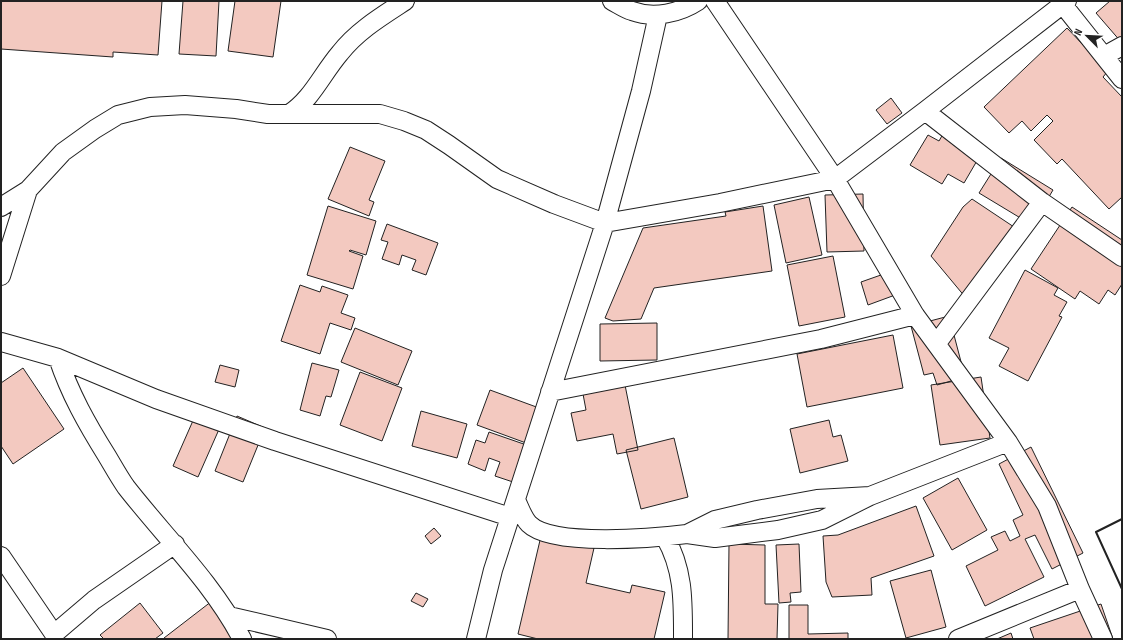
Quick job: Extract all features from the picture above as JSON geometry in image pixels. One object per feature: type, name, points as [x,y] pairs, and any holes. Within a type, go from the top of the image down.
[{"type":"street","points":[[289,114],[301,106],[340,53],[355,37],[378,18],[405,1]]},
{"type":"street","points":[[612,1],[632,12],[658,15],[686,9],[698,1]]},
{"type":"street","points":[[715,1],[834,179],[915,315],[937,343],[1008,442],[1047,506],[1080,589],[1103,639]]},
{"type":"street","points":[[1,207],[28,190],[63,152],[95,129],[118,115],[150,107],[184,105],[289,114],[380,114],[404,121],[426,130],[497,179],[605,224],[834,179],[925,112],[1063,2],[1122,79]]},
{"type":"street","points":[[476,639],[493,570],[605,224],[641,91],[658,15]]},
{"type":"street","points":[[1104,56],[1122,46]]},
{"type":"street","points":[[925,112],[1042,202],[1122,257]]},
{"type":"street","points":[[1,276],[28,190]]},
{"type":"street","points":[[937,343],[1042,202]]},
{"type":"street","points":[[550,392],[821,339],[915,315]]},
{"type":"street","points":[[1,342],[58,358],[156,399],[510,517]]},
{"type":"street","points":[[58,358],[67,384],[86,422],[126,486],[175,544],[229,616],[242,639]]},
{"type":"street","points":[[516,500],[529,524],[550,534],[598,539],[665,537],[687,534],[715,538],[778,530],[822,520],[870,496],[1008,442]]},
{"type":"street","points":[[687,534],[715,520],[757,510],[817,499],[870,496]]},
{"type":"street","points":[[665,537],[674,552],[679,570],[683,604],[683,639]]},
{"type":"street","points":[[1,556],[54,634],[94,600],[175,544]]},
{"type":"street","points":[[958,639],[1080,589]]},
{"type":"street","points":[[229,616],[328,639]]},
{"type":"building","points":[[1,1],[162,1],[158,55],[113,52],[113,57],[1,49]]},
{"type":"building","points":[[183,1],[219,1],[216,56],[179,54]]},
{"type":"building","points":[[235,1],[281,1],[273,57],[228,51]]},
{"type":"building","points":[[1110,1],[1122,1],[1122,43],[1096,13]]},
{"type":"building","points":[[1067,28],[1108,71],[1103,77],[1122,97],[1122,197],[1109,209],[1062,159],[1057,164],[1034,140],[1053,121],[1047,115],[1031,131],[1022,121],[1009,133],[984,107]]},
{"type":"building","points":[[891,98],[902,113],[887,124],[876,110]]},
{"type":"building","points":[[947,127],[985,147],[964,183],[948,174],[942,184],[910,165],[928,135],[939,141]]},
{"type":"building","points":[[350,147],[385,161],[369,200],[374,202],[369,216],[328,199]]},
{"type":"building","points":[[1001,158],[1053,190],[1032,225],[979,193]]},
{"type":"building","points":[[863,194],[864,251],[827,252],[825,195]]},
{"type":"building","points":[[809,197],[822,255],[786,263],[774,205]]},
{"type":"building","points":[[972,199],[1023,233],[971,304],[931,256],[963,207]]},
{"type":"building","points":[[328,206],[376,221],[366,255],[350,250],[349,251],[363,256],[353,289],[307,275]]},
{"type":"building","points":[[763,206],[772,271],[654,288],[641,319],[613,321],[605,318],[643,228],[726,216],[725,212]]},
{"type":"building","points":[[1072,207],[1122,240],[1122,284],[1115,295],[1108,290],[1099,304],[1080,291],[1075,299],[1031,269]]},
{"type":"building","points":[[387,224],[438,243],[426,275],[412,270],[416,260],[402,255],[399,265],[382,259],[388,242],[381,240]]},
{"type":"building","points":[[833,256],[845,317],[799,326],[787,265]]},
{"type":"building","points":[[898,269],[906,291],[868,305],[861,282]]},
{"type":"building","points":[[1025,270],[1058,288],[1054,295],[1067,302],[1059,316],[1062,317],[1028,381],[999,366],[1009,348],[989,338]]},
{"type":"building","points":[[300,285],[320,292],[322,286],[348,295],[341,313],[355,318],[351,330],[330,323],[320,354],[281,341]]},
{"type":"building","points":[[949,316],[965,377],[937,385],[933,373],[924,375],[911,326]]},
{"type":"building","points":[[657,323],[657,360],[600,361],[600,324]]},
{"type":"building","points":[[355,328],[412,351],[398,385],[341,362]]},
{"type":"building","points":[[893,335],[903,388],[807,407],[797,354]]},
{"type":"building","points":[[312,363],[339,370],[331,397],[326,396],[320,416],[300,410]]},
{"type":"building","points":[[220,365],[239,370],[235,387],[215,382]]},
{"type":"building","points":[[23,368],[64,429],[13,464],[1,446],[1,383]]},
{"type":"building","points":[[360,372],[402,388],[382,441],[340,425]]},
{"type":"building","points":[[981,377],[990,438],[940,445],[931,385]]},
{"type":"building","points":[[625,385],[638,450],[617,454],[613,434],[577,441],[571,413],[586,410],[583,394]]},
{"type":"building","points":[[490,390],[550,412],[537,447],[477,425]]},
{"type":"building","points":[[199,407],[224,418],[198,477],[173,466]]},
{"type":"building","points":[[421,411],[467,424],[457,458],[412,446]]},
{"type":"building","points":[[237,416],[265,428],[243,482],[215,471]]},
{"type":"building","points":[[829,420],[833,437],[841,435],[848,461],[800,473],[790,429]]},
{"type":"building","points":[[489,432],[538,449],[525,486],[495,476],[500,462],[489,458],[485,471],[468,464],[476,440],[485,443]]},
{"type":"building","points":[[674,438],[688,497],[641,509],[626,450]]},
{"type":"building","points":[[1031,447],[1083,553],[1052,569],[1035,535],[1025,539],[1044,577],[985,606],[966,566],[998,550],[991,537],[1005,531],[1010,541],[1020,536],[1013,520],[1023,515],[999,464]]},
{"type":"building","points":[[958,478],[987,530],[952,550],[923,498]]},
{"type":"building","points":[[916,506],[934,556],[871,578],[872,595],[832,597],[826,582],[823,536],[838,535]]},
{"type":"building","points":[[434,528],[441,536],[431,544],[425,536]]},
{"type":"building","points":[[541,536],[594,548],[586,583],[630,593],[632,585],[665,592],[654,639],[538,639],[518,634]]},
{"type":"building","points":[[729,544],[765,545],[765,604],[778,604],[777,639],[728,639]]},
{"type":"building","points":[[799,544],[801,592],[790,593],[791,602],[779,603],[776,545]]},
{"type":"building","points":[[931,570],[946,627],[906,638],[890,581]]},
{"type":"building","points":[[416,593],[428,599],[423,607],[411,601]]},
{"type":"building","points":[[212,601],[242,639],[164,638]]},
{"type":"building","points":[[140,603],[163,633],[155,639],[104,639],[100,635]]},
{"type":"building","points":[[1101,604],[1113,639],[1034,639],[1030,628]]},
{"type":"building","points":[[789,605],[808,605],[808,634],[848,633],[848,639],[789,639]]},
{"type":"building","points":[[1011,633],[1013,639],[997,639]]},
{"type":"wall","points":[[1122,519],[1096,532],[1122,589]]}]
